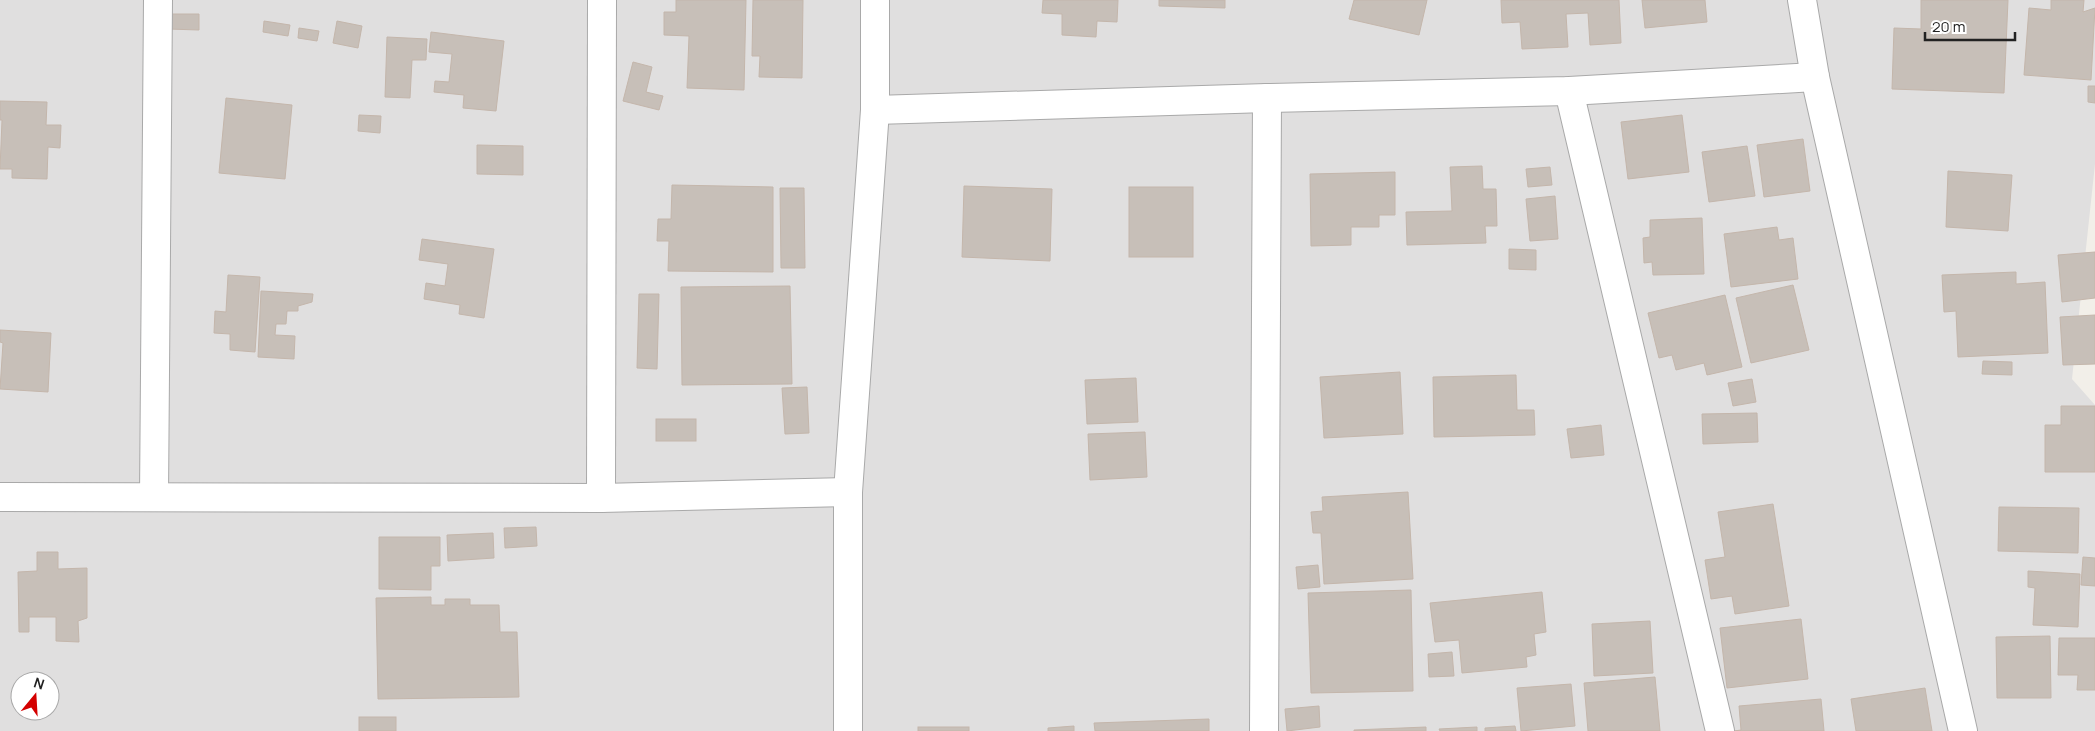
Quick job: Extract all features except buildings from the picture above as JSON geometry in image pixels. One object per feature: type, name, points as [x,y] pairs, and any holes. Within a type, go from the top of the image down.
[{"type":"street","points":[[154,497],[158,0]]},
{"type":"street","points":[[601,498],[602,0]]},
{"type":"street","points":[[848,731],[848,492],[875,110],[875,0]]},
{"type":"street","points":[[1802,0],[1815,77],[1963,731]]},
{"type":"street","points":[[875,110],[1570,91],[1815,77]]},
{"type":"street","points":[[1570,91],[1720,731]]},
{"type":"street","points":[[1264,731],[1267,98]]},
{"type":"street","points":[[0,496],[601,498],[848,492]]},
{"type":"shaded area","points":[[0,0],[2095,0],[2095,164],[2072,379],[2095,405],[2095,731],[0,731]]}]
